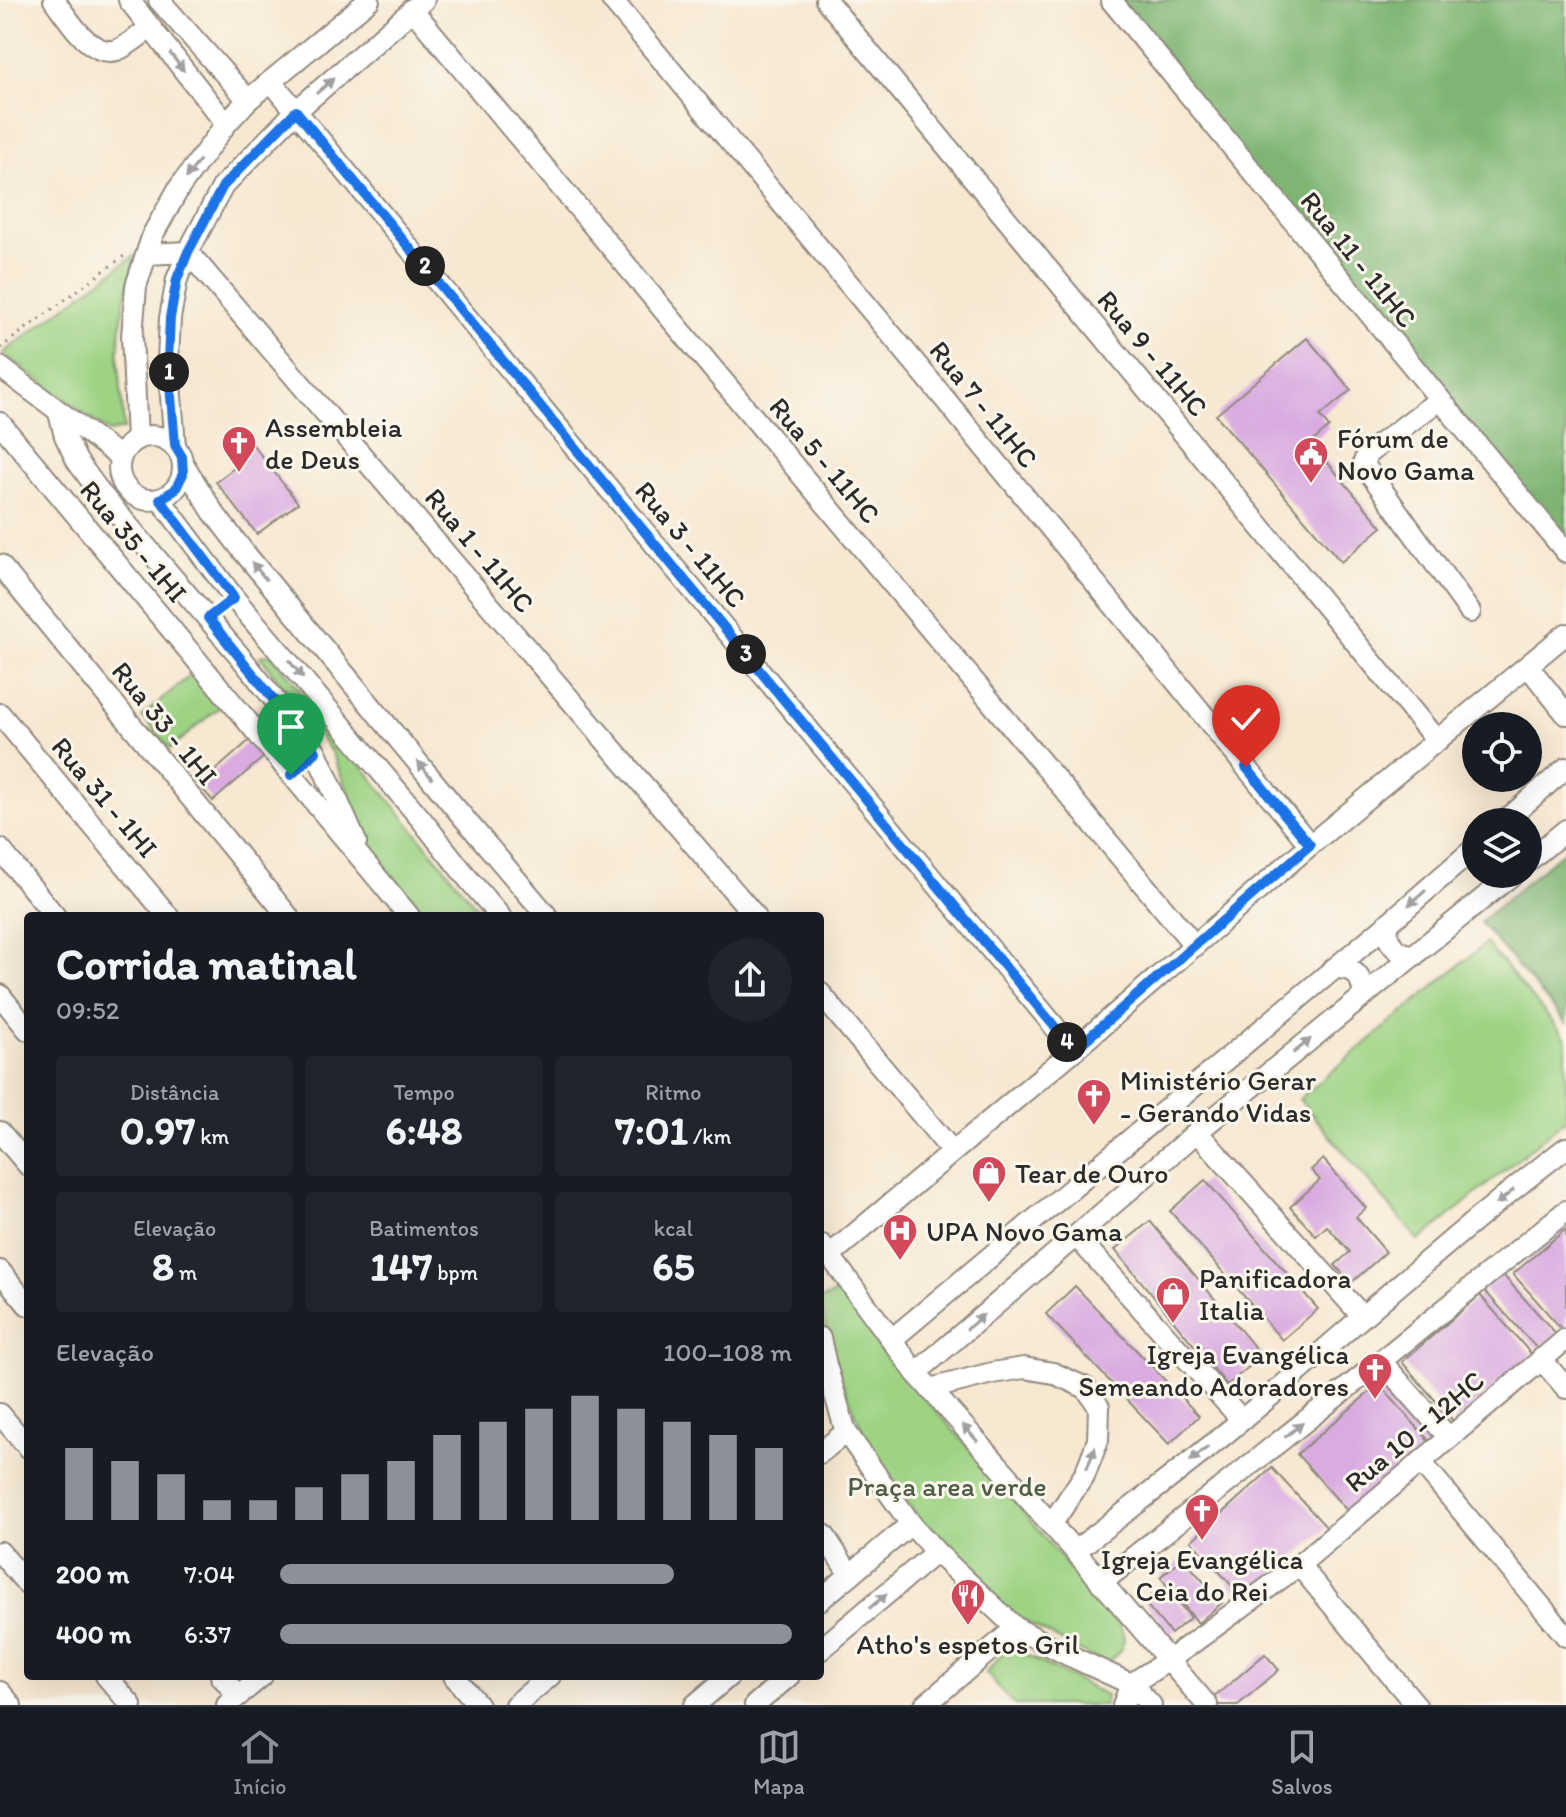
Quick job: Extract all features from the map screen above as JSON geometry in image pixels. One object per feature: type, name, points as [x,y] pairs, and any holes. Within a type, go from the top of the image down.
[{"type":"street","points":[[54,0],[89,45],[104,50],[117,50],[150,28]]},
{"type":"street","points":[[129,0],[226,124]]},
{"type":"street","points":[[159,0],[248,100]]},
{"type":"street","points":[[137,438],[132,336],[137,253],[153,234],[179,188],[226,124],[248,100],[369,0]]},
{"type":"street","name":"Rua 7 - 11HC","points":[[612,0],[925,375],[1310,845]]},
{"type":"street","name":"Rua 9 - 11HC","points":[[826,0],[1437,741]]},
{"type":"street","name":"Rua 11 - 11HC","points":[[1111,0],[1566,552]]},
{"type":"street","points":[[418,5],[296,111],[223,186],[177,279],[170,318],[168,360],[175,445],[213,512],[243,551],[544,912]]},
{"type":"street","name":"Rua 5 - 11HC","points":[[418,5],[1195,946]]},
{"type":"street","name":"Rua 3 - 11HC","points":[[271,81],[1074,1050]]},
{"type":"street","points":[[137,253],[188,252]]},
{"type":"street","name":"Rua 1 - 11HC","points":[[188,252],[752,912]]},
{"type":"street","points":[[0,367],[120,457]]},
{"type":"street","points":[[1439,400],[1367,454],[1364,462],[1470,612]]},
{"type":"street","points":[[59,413],[65,436],[77,461],[101,494],[239,655],[316,752],[367,866]]},
{"type":"street","name":"Rua 35 - 1HI","points":[[0,423],[406,912]]},
{"type":"street","points":[[175,445],[157,435],[137,438],[120,457],[119,474],[127,490],[142,499],[160,499],[175,490],[184,465]]},
{"type":"street","points":[[78,517],[101,494]]},
{"type":"street","points":[[160,499],[234,598],[427,825],[497,912]]},
{"type":"street","points":[[113,559],[138,536]]},
{"type":"street","name":"Rua 33 - 1HI","points":[[0,565],[285,912]]},
{"type":"street","points":[[208,618],[234,598]]},
{"type":"street","points":[[824,1250],[952,1151],[1074,1050],[1310,845],[1566,634]]},
{"type":"street","points":[[239,655],[267,635]]},
{"type":"street","points":[[1528,666],[1566,714]]},
{"type":"street","name":"Rua 31 - 1HI","points":[[0,714],[165,912]]},
{"type":"street","points":[[291,775],[316,752]]},
{"type":"street","points":[[1520,808],[1566,768]]},
{"type":"street","points":[[427,825],[438,824],[449,817],[452,804]]},
{"type":"street","points":[[1542,850],[1566,830]]},
{"type":"street","points":[[0,849],[52,912]]},
{"type":"street","points":[[463,872],[464,858],[476,851],[493,852]]},
{"type":"street","points":[[891,1340],[1462,859]]},
{"type":"street","points":[[923,1381],[1076,1236],[1197,1132],[1496,888]]},
{"type":"street","points":[[1390,922],[1386,929],[1391,943],[1404,954],[1415,955]]},
{"type":"street","points":[[1335,968],[1355,972],[1364,996]]},
{"type":"street","points":[[0,995],[24,1025]]},
{"type":"street","points":[[824,998],[952,1151]]},
{"type":"street","points":[[0,1132],[24,1160]]},
{"type":"street","points":[[1197,1132],[1362,1316]]},
{"type":"street","points":[[1075,1551],[1242,1420],[1362,1316],[1566,1148]]},
{"type":"street","points":[[1535,1172],[1551,1167],[1566,1171]]},
{"type":"street","points":[[1101,1583],[1566,1211]]},
{"type":"street","points":[[1076,1236],[1242,1420]]},
{"type":"street","points":[[824,1252],[923,1381],[1207,1705]]},
{"type":"street","points":[[0,1271],[24,1300]]},
{"type":"street","name":"Rua 10 - 12HC","points":[[1131,1684],[1299,1565],[1566,1339]]},
{"type":"street","points":[[1541,1359],[1566,1388]]},
{"type":"street","points":[[1381,1361],[1449,1438]]},
{"type":"street","points":[[923,1381],[1024,1368],[1053,1373],[1086,1388],[1099,1407],[1098,1440],[1085,1474],[1051,1525]]},
{"type":"street","points":[[824,1370],[846,1432],[911,1524],[936,1552],[1016,1628],[1131,1684],[1151,1705]]},
{"type":"street","points":[[0,1414],[24,1442]]},
{"type":"street","points":[[824,1450],[846,1432]]},
{"type":"street","points":[[1421,1462],[1566,1636]]},
{"type":"street","points":[[824,1597],[911,1524]]},
{"type":"street","points":[[824,1535],[850,1575]]},
{"type":"street","points":[[0,1552],[24,1580]]},
{"type":"street","points":[[824,1647],[936,1552]]},
{"type":"street","points":[[1299,1565],[1416,1705]]},
{"type":"street","points":[[925,1705],[1016,1628]]},
{"type":"street","points":[[109,1680],[131,1705]]},
{"type":"street","points":[[223,1680],[232,1701],[257,1680]]},
{"type":"street","points":[[457,1680],[478,1705]]},
{"type":"street","points":[[515,1705],[545,1680]]},
{"type":"street","points":[[695,1705],[724,1680]]},
{"type":"street","points":[[755,1705],[784,1680]]},
{"type":"street","points":[[1123,1705],[1131,1684]]},
{"type":"street","points":[[0,1692],[11,1705]]},
{"type":"path","points":[[0,348],[137,253]]},
{"type":"green space","points":[[1102,0],[1566,0],[1566,537]]},
{"type":"green space","points":[[135,255],[124,303],[118,351],[124,429],[109,432],[3,353]]},
{"type":"green space","points":[[271,654],[481,912],[423,912],[373,853],[332,753],[260,656]]},
{"type":"green space","points":[[193,673],[221,706],[170,749],[142,716]]},
{"type":"green space","points":[[1566,849],[1566,1023],[1480,922],[1520,888],[1542,888],[1542,869]]},
{"type":"green space","points":[[1486,943],[1566,1038],[1566,1119],[1419,1241],[1299,1099]]},
{"type":"green space","name":"Praça area verde","points":[[840,1287],[880,1349],[975,1454],[1115,1621],[1124,1640],[1113,1658],[1105,1664],[1016,1617],[970,1577],[910,1507],[864,1433],[833,1361],[824,1318],[824,1298]]},
{"type":"green space","points":[[1008,1646],[1106,1695],[1104,1705],[1014,1705],[986,1673]]},
{"type":"building","name":"Fórum de Novo Gama","points":[[1307,338],[1351,390],[1320,416],[1329,427],[1311,443],[1382,527],[1341,562],[1216,415]]},
{"type":"building","points":[[247,437],[298,503],[257,534],[216,482],[239,464],[229,451]]},
{"type":"building","points":[[251,739],[266,755],[213,801],[199,785]]},
{"type":"building","points":[[1323,1159],[1366,1208],[1356,1217],[1386,1252],[1351,1283],[1335,1265],[1350,1252],[1327,1226],[1316,1236],[1290,1207],[1320,1180],[1311,1170]]},
{"type":"building","points":[[1205,1180],[1318,1309],[1282,1340],[1170,1211]]},
{"type":"building","points":[[1150,1221],[1262,1356],[1227,1385],[1115,1250]]},
{"type":"building","points":[[1566,1229],[1566,1334],[1513,1274]]},
{"type":"building","points":[[1503,1275],[1558,1336],[1539,1351],[1483,1289]]},
{"type":"building","points":[[1075,1286],[1199,1416],[1169,1444],[1046,1314]]},
{"type":"building","points":[[1480,1295],[1532,1355],[1454,1422],[1402,1362]]},
{"type":"building","points":[[1379,1384],[1431,1443],[1350,1514],[1297,1454]]},
{"type":"building","points":[[1272,1468],[1327,1528],[1246,1601],[1191,1541]]},
{"type":"building","points":[[1183,1558],[1222,1603],[1198,1623],[1160,1577]]},
{"type":"building","points":[[1164,1586],[1191,1617],[1171,1634],[1144,1602]]},
{"type":"building","points":[[1265,1654],[1279,1670],[1238,1705],[1219,1705],[1213,1698]]},
{"type":"place","name":"Assembleia de Deus","points":[[239,474]]},
{"type":"place","name":"Fórum de Novo Gama","points":[[1311,485]]},
{"type":"place","name":"Ministério Gerar - Gerando Vidas","points":[[1094,1127]]},
{"type":"place","name":"Tear de Ouro","points":[[989,1204]]},
{"type":"place","name":"UPA Novo Gama","points":[[900,1262]]},
{"type":"place","name":"Panificadora Italia","points":[[1173,1325]]},
{"type":"place","name":"Igreja Evangélica Semeando Adoradores","points":[[1375,1401]]},
{"type":"place","name":"Igreja Evangélica Ceia do Rei","points":[[1202,1542]]},
{"type":"place","name":"Atho's espetos Gril","points":[[968,1627]]},
{"type":"route","points":[[291,775],[316,752],[208,618],[234,598],[160,499],[175,490],[184,465],[175,445],[168,360],[170,318],[177,279],[223,186],[296,111],[1074,1050],[1310,845],[1246,767]]}]
